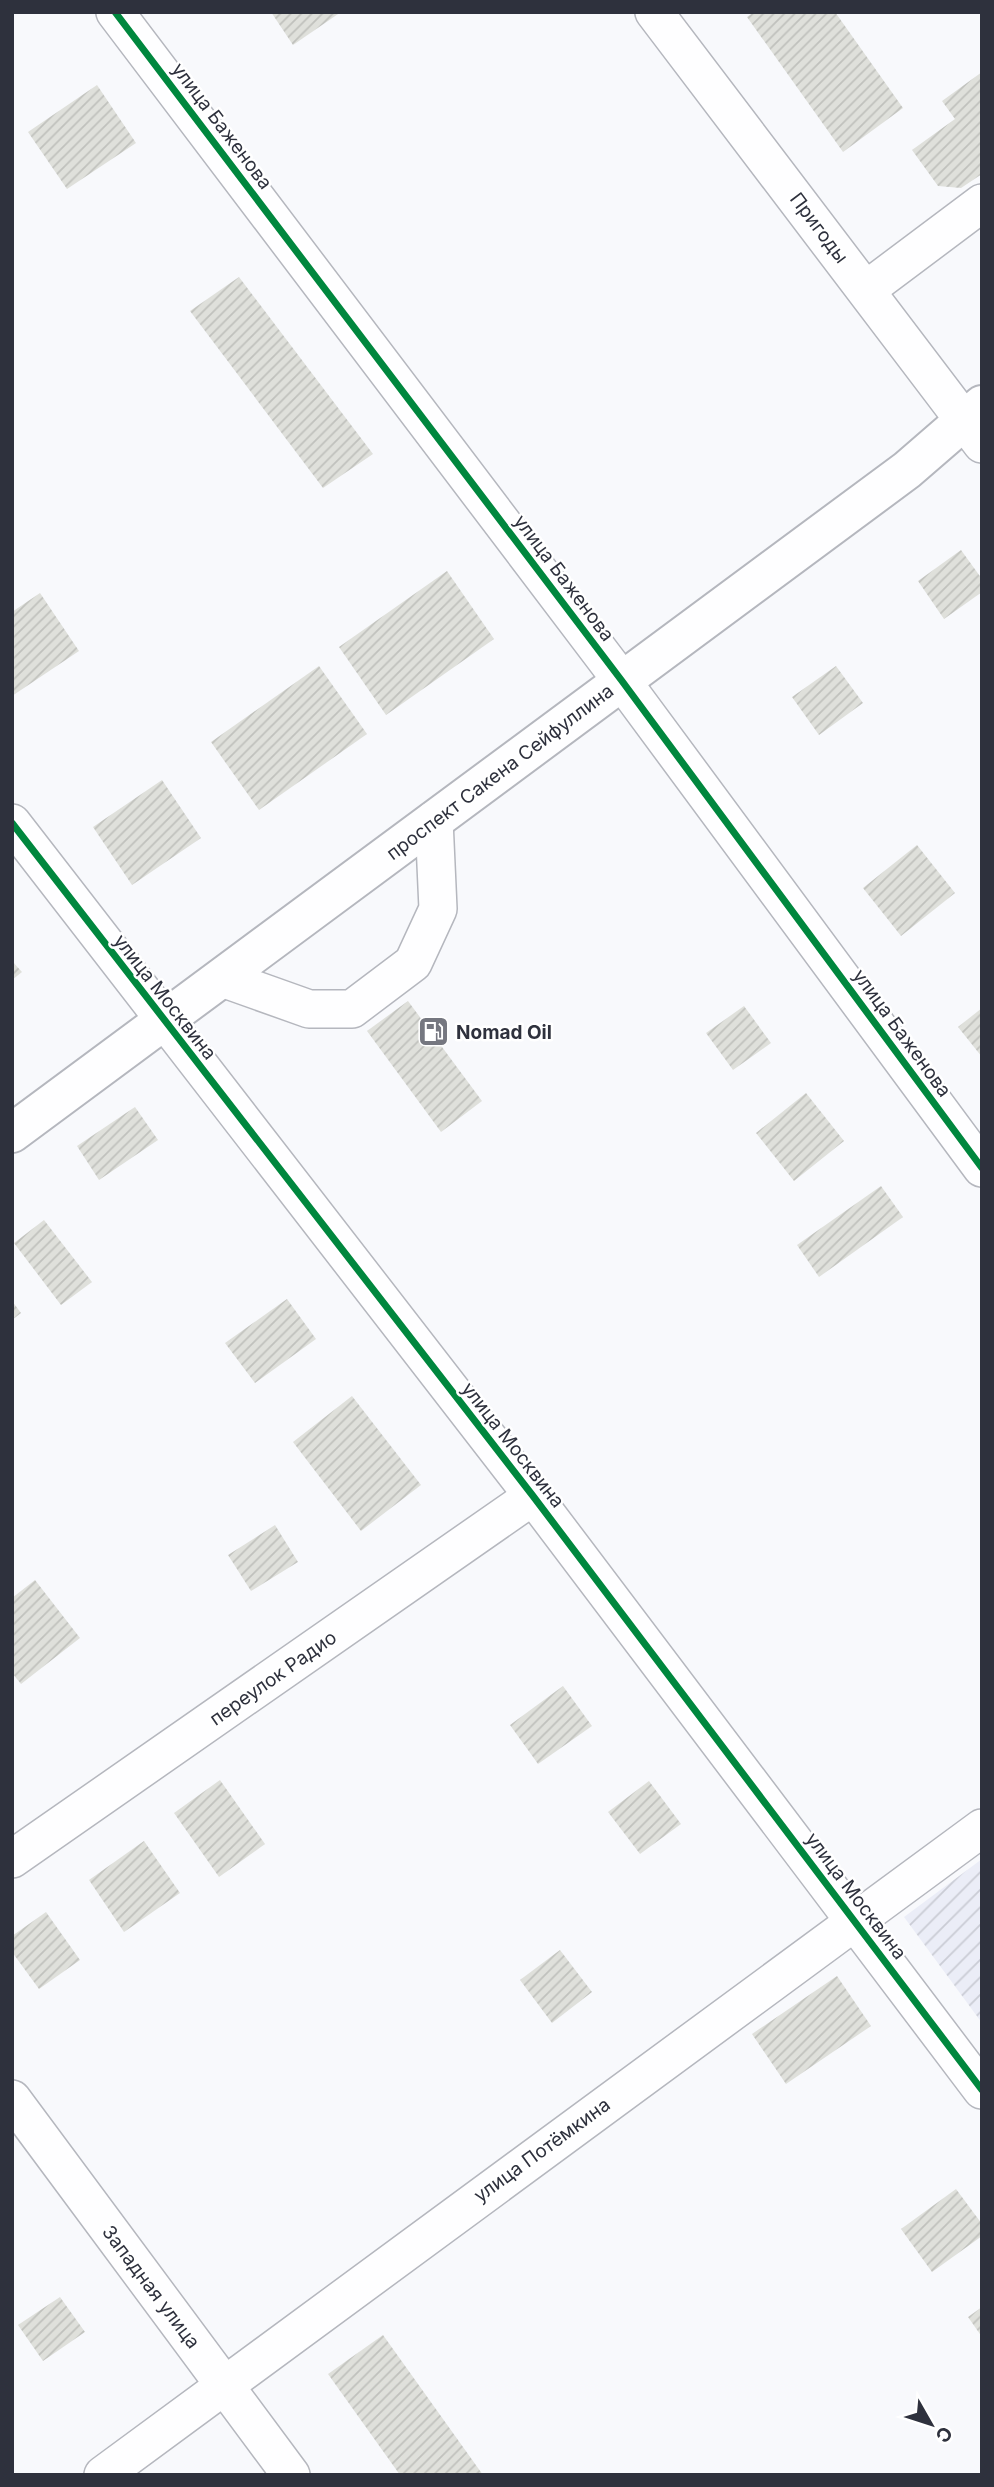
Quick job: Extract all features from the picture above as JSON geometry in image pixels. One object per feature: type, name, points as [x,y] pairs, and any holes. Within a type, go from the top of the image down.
[{"type":"main road","name":"проспект Сакена Сейфуллина","points":[[12,1133],[907,470],[976,423]]},
{"type":"street","name":"улица Баженова","points":[[115,12],[622,681],[982,1168]]},
{"type":"street","name":"Пригоды","points":[[654,12],[866,290],[976,423]]},
{"type":"street","points":[[866,290],[982,203]]},
{"type":"street","points":[[222,978],[309,1009],[352,1009],[413,963],[438,909],[435,820]]},
{"type":"street","name":"улица Москвина","points":[[12,823],[533,1496],[982,2090]]},
{"type":"street","name":"переулок Радио","points":[[12,1859],[533,1496]]},
{"type":"street","name":"улица Потёмкина","points":[[103,2475],[223,2384],[982,1828]]},
{"type":"street","name":"Западная улица","points":[[12,2099],[291,2475]]},
{"type":"shaded area","points":[[982,1859],[982,2023],[904,1917]]},
{"type":"building","points":[[271,12],[341,12],[293,45]]},
{"type":"building","points":[[754,12],[835,12],[903,108],[843,152],[747,17]]},
{"type":"building","points":[[982,72],[982,174],[961,188],[938,186],[912,150],[955,119],[942,101]]},
{"type":"building","points":[[97,85],[136,143],[67,189],[28,132]]},
{"type":"building","points":[[239,277],[373,454],[323,488],[190,311]]},
{"type":"building","points":[[961,550],[982,579],[982,592],[944,619],[918,581]]},
{"type":"building","points":[[447,571],[494,639],[386,715],[339,647]]},
{"type":"building","points":[[40,593],[79,651],[12,696],[12,612]]},
{"type":"building","points":[[319,666],[367,734],[259,810],[211,742]]},
{"type":"building","points":[[836,666],[863,703],[819,735],[792,697]]},
{"type":"building","points":[[162,780],[201,838],[132,885],[93,827]]},
{"type":"building","points":[[917,845],[955,893],[901,936],[863,888]]},
{"type":"building","points":[[12,961],[22,972],[12,980]]},
{"type":"building","points":[[408,1001],[482,1101],[441,1132],[367,1031]]},
{"type":"building","points":[[744,1006],[771,1043],[733,1070],[706,1033]]},
{"type":"building","points":[[982,1008],[982,1057],[958,1027]]},
{"type":"building","points":[[806,1093],[844,1141],[794,1181],[756,1133]]},
{"type":"building","points":[[135,1107],[158,1140],[99,1180],[77,1146]]},
{"type":"building","points":[[881,1186],[903,1217],[819,1277],[797,1245]]},
{"type":"building","points":[[44,1220],[92,1282],[61,1305],[14,1243]]},
{"type":"building","points":[[287,1299],[316,1339],[255,1383],[225,1343]]},
{"type":"building","points":[[12,1301],[21,1313],[12,1320]]},
{"type":"building","points":[[352,1396],[421,1485],[361,1531],[293,1442]]},
{"type":"building","points":[[275,1525],[298,1562],[251,1591],[228,1555]]},
{"type":"building","points":[[35,1580],[80,1638],[21,1684],[12,1673],[12,1598]]},
{"type":"building","points":[[563,1686],[592,1726],[538,1764],[510,1725]]},
{"type":"building","points":[[220,1780],[265,1844],[219,1877],[174,1813]]},
{"type":"building","points":[[649,1781],[681,1824],[640,1854],[608,1812]]},
{"type":"building","points":[[144,1841],[180,1893],[124,1932],[89,1880]]},
{"type":"building","points":[[46,1912],[80,1960],[39,1989],[12,1952],[12,1936]]},
{"type":"building","points":[[560,1950],[592,1992],[552,2023],[520,1980]]},
{"type":"building","points":[[837,1976],[871,2026],[786,2084],[752,2034]]},
{"type":"building","points":[[956,2189],[982,2224],[982,2236],[932,2272],[901,2229]]},
{"type":"building","points":[[60,2297],[85,2332],[43,2361],[18,2325]]},
{"type":"building","points":[[982,2307],[982,2337],[968,2317]]},
{"type":"building","points":[[383,2335],[483,2475],[400,2475],[328,2374]]},
{"type":"cycle path","points":[[115,12],[622,681],[982,1168]]},
{"type":"cycle path","points":[[12,823],[533,1496],[982,2090]]},
{"type":"place","name":"Nomad Oil","points":[[433,1032]]}]
